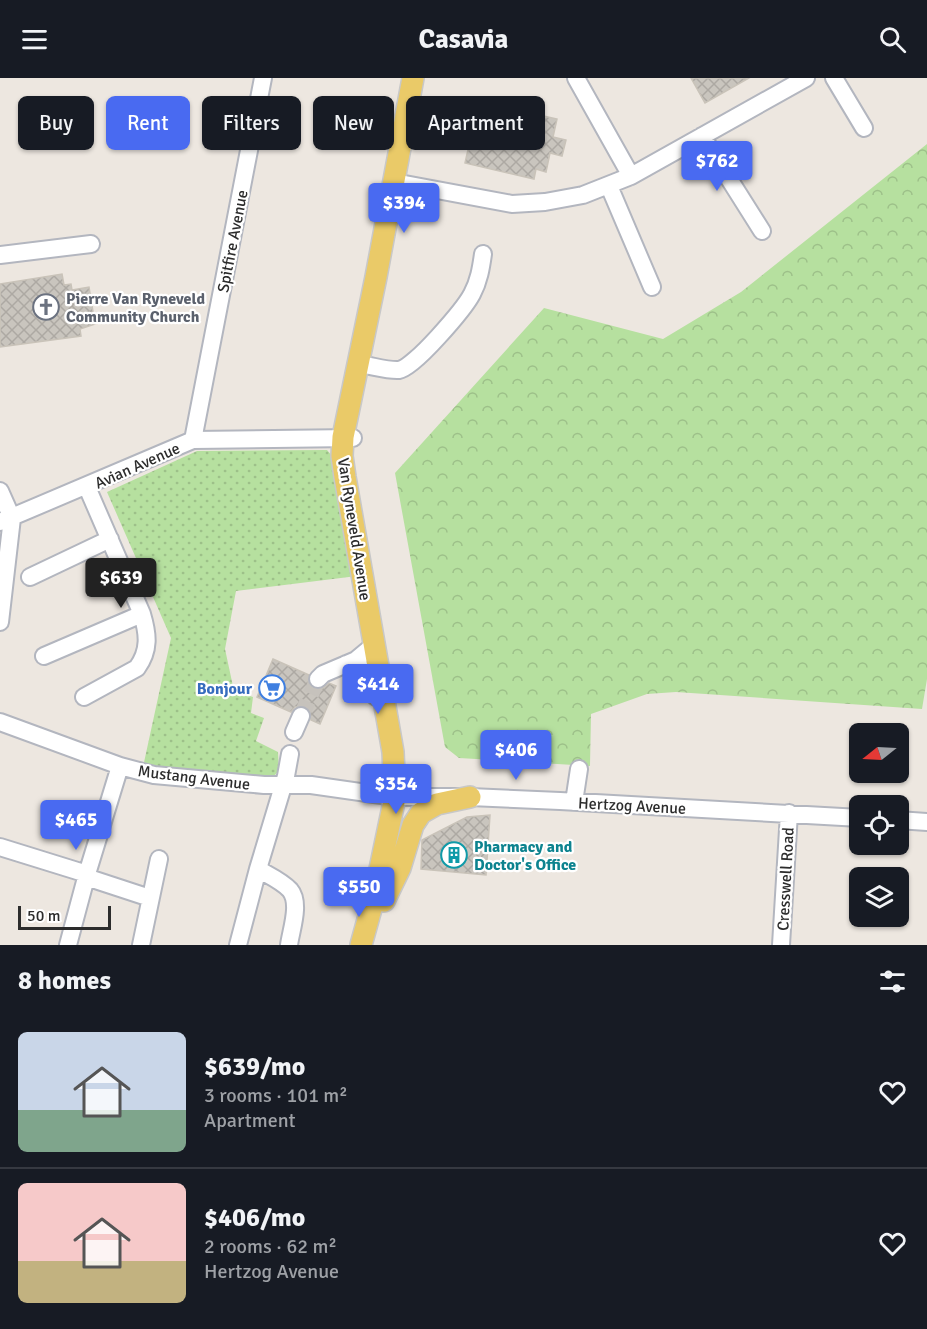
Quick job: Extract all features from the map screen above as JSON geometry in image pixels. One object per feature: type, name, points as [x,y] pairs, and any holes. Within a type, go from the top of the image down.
[{"type":"main road","name":"Van Ryneveld Avenue","points":[[399,183],[413,78]]},
{"type":"main road","name":"Van Ryneveld Avenue","points":[[361,945],[400,797],[344,466],[399,183],[424,78]]},
{"type":"main road","name":"Van Ryneveld Avenue","points":[[348,438],[392,675],[402,750],[400,797],[384,901],[372,945]]},
{"type":"main road","points":[[384,901],[400,868],[413,825],[421,813],[437,804],[470,797]]},
{"type":"street","name":"Spitfire Avenue","points":[[193,440],[263,78]]},
{"type":"street","points":[[576,78],[631,176]]},
{"type":"street","points":[[399,183],[512,204],[530,204],[583,195],[631,176],[806,78]]},
{"type":"street","points":[[834,78],[864,128]]},
{"type":"street","points":[[702,136],[762,231]]},
{"type":"street","points":[[609,186],[652,287]]},
{"type":"street","points":[[0,255],[91,244]]},
{"type":"street","points":[[362,365],[398,370],[412,363],[449,325],[469,299],[480,275],[483,254]]},
{"type":"street","name":"Avian Avenue","points":[[6,520],[193,440],[348,438]]},
{"type":"street","points":[[84,697],[137,668],[148,636],[142,614],[87,487]]},
{"type":"street","points":[[0,491],[6,520],[0,622]]},
{"type":"street","points":[[30,577],[110,539]]},
{"type":"street","points":[[44,656],[142,614]]},
{"type":"street","points":[[318,679],[356,660],[374,645]]},
{"type":"street","points":[[346,664],[366,670],[388,723]]},
{"type":"street","points":[[294,732],[301,716]]},
{"type":"street","name":"Mustang Avenue","points":[[0,722],[120,766],[154,776],[228,783],[311,785],[400,797]]},
{"type":"street","points":[[238,945],[284,785],[290,754]]},
{"type":"street","points":[[68,945],[120,766]]},
{"type":"street","points":[[573,802],[579,769]]},
{"type":"street","name":"Hertzog Avenue","points":[[400,797],[470,797],[849,817]]},
{"type":"street","name":"Cresswell Road","points":[[781,945],[789,813]]},
{"type":"street","points":[[909,821],[927,822]]},
{"type":"street","points":[[0,847],[150,898]]},
{"type":"street","points":[[141,945],[159,859]]},
{"type":"street","points":[[258,869],[289,888],[294,897],[295,907],[289,945]]},
{"type":"green space","points":[[927,144],[927,679],[922,709],[676,692],[647,694],[591,714],[590,766],[459,758],[445,747],[395,473],[544,308],[663,339],[741,292]]},
{"type":"green space","points":[[327,450],[343,469],[357,576],[236,591],[225,649],[234,691],[253,697],[251,713],[264,718],[256,741],[278,752],[279,771],[264,785],[143,767],[171,638],[107,492],[197,451]]},
{"type":"building","points":[[691,78],[749,78],[705,103]]},
{"type":"building","points":[[545,116],[557,119],[553,137],[566,140],[562,156],[550,153],[546,172],[536,169],[534,179],[465,163],[468,150],[545,150]]},
{"type":"building","name":"Pierre Van Ryneveld Community Church","points":[[62,274],[64,285],[71,284],[72,290],[89,287],[95,324],[80,329],[81,336],[0,347],[0,284]]},
{"type":"building","points":[[273,659],[309,675],[308,682],[315,689],[321,689],[329,683],[336,686],[320,724],[311,720],[310,710],[305,706],[295,707],[291,712],[257,697]]},
{"type":"building","name":"Pharmacy and Doctor's Office","points":[[490,815],[486,875],[421,869],[422,840],[467,817]]},
{"type":"tunnel","points":[[301,716],[318,679]]},
{"type":"place","name":"Pierre Van Ryneveld Community Church","points":[[46,307]]},
{"type":"place","name":"Bonjour","points":[[272,688]]},
{"type":"place","name":"Pharmacy and Doctor's Office","points":[[454,855]]}]
